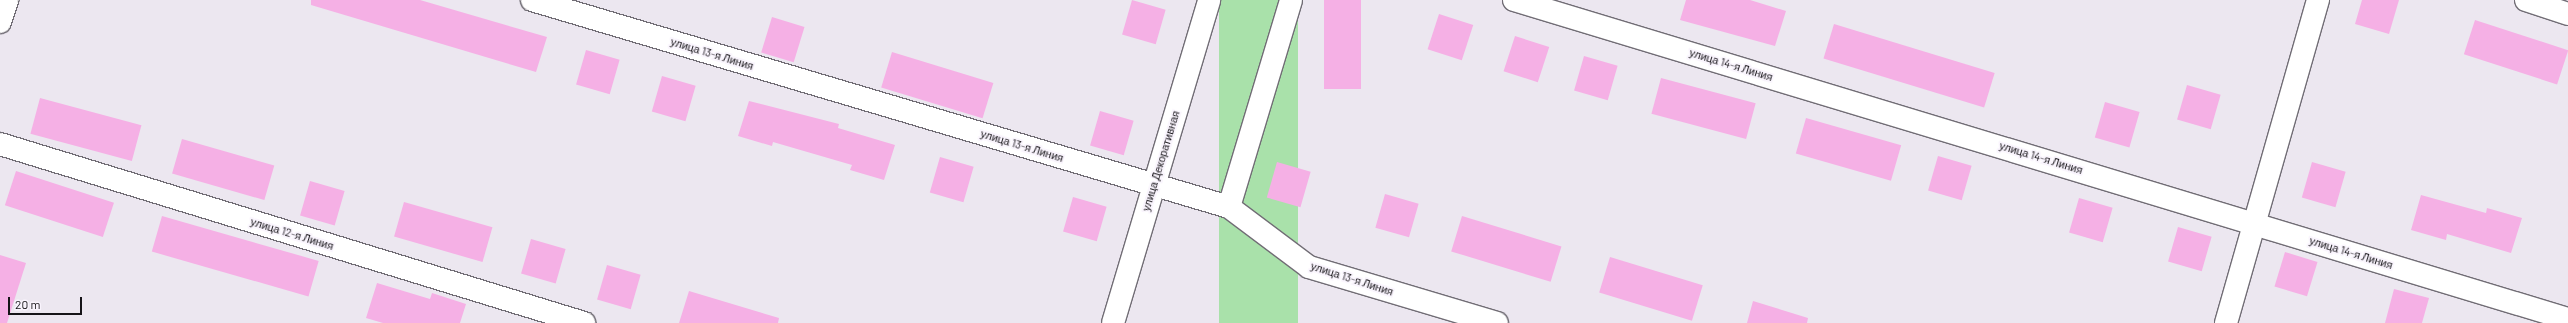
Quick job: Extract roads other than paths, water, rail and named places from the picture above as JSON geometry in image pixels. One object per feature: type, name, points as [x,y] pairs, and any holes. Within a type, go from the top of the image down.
[{"type":"street","points":[[0,22],[7,0]]},
{"type":"street","name":"улица 13-я Линия","points":[[532,0],[1154,186],[1230,207],[1310,266],[1497,323]]},
{"type":"street","name":"улица Декоративная","points":[[1113,323],[1209,0]]},
{"type":"street","points":[[1230,207],[1291,0]]},
{"type":"street","name":"улица 14-я Линия","points":[[1514,0],[2568,319]]},
{"type":"street","points":[[2226,323],[2318,0]]},
{"type":"street","points":[[2526,0],[2568,14]]},
{"type":"street","name":"улица 12-я Линия","points":[[0,144],[584,323]]}]
